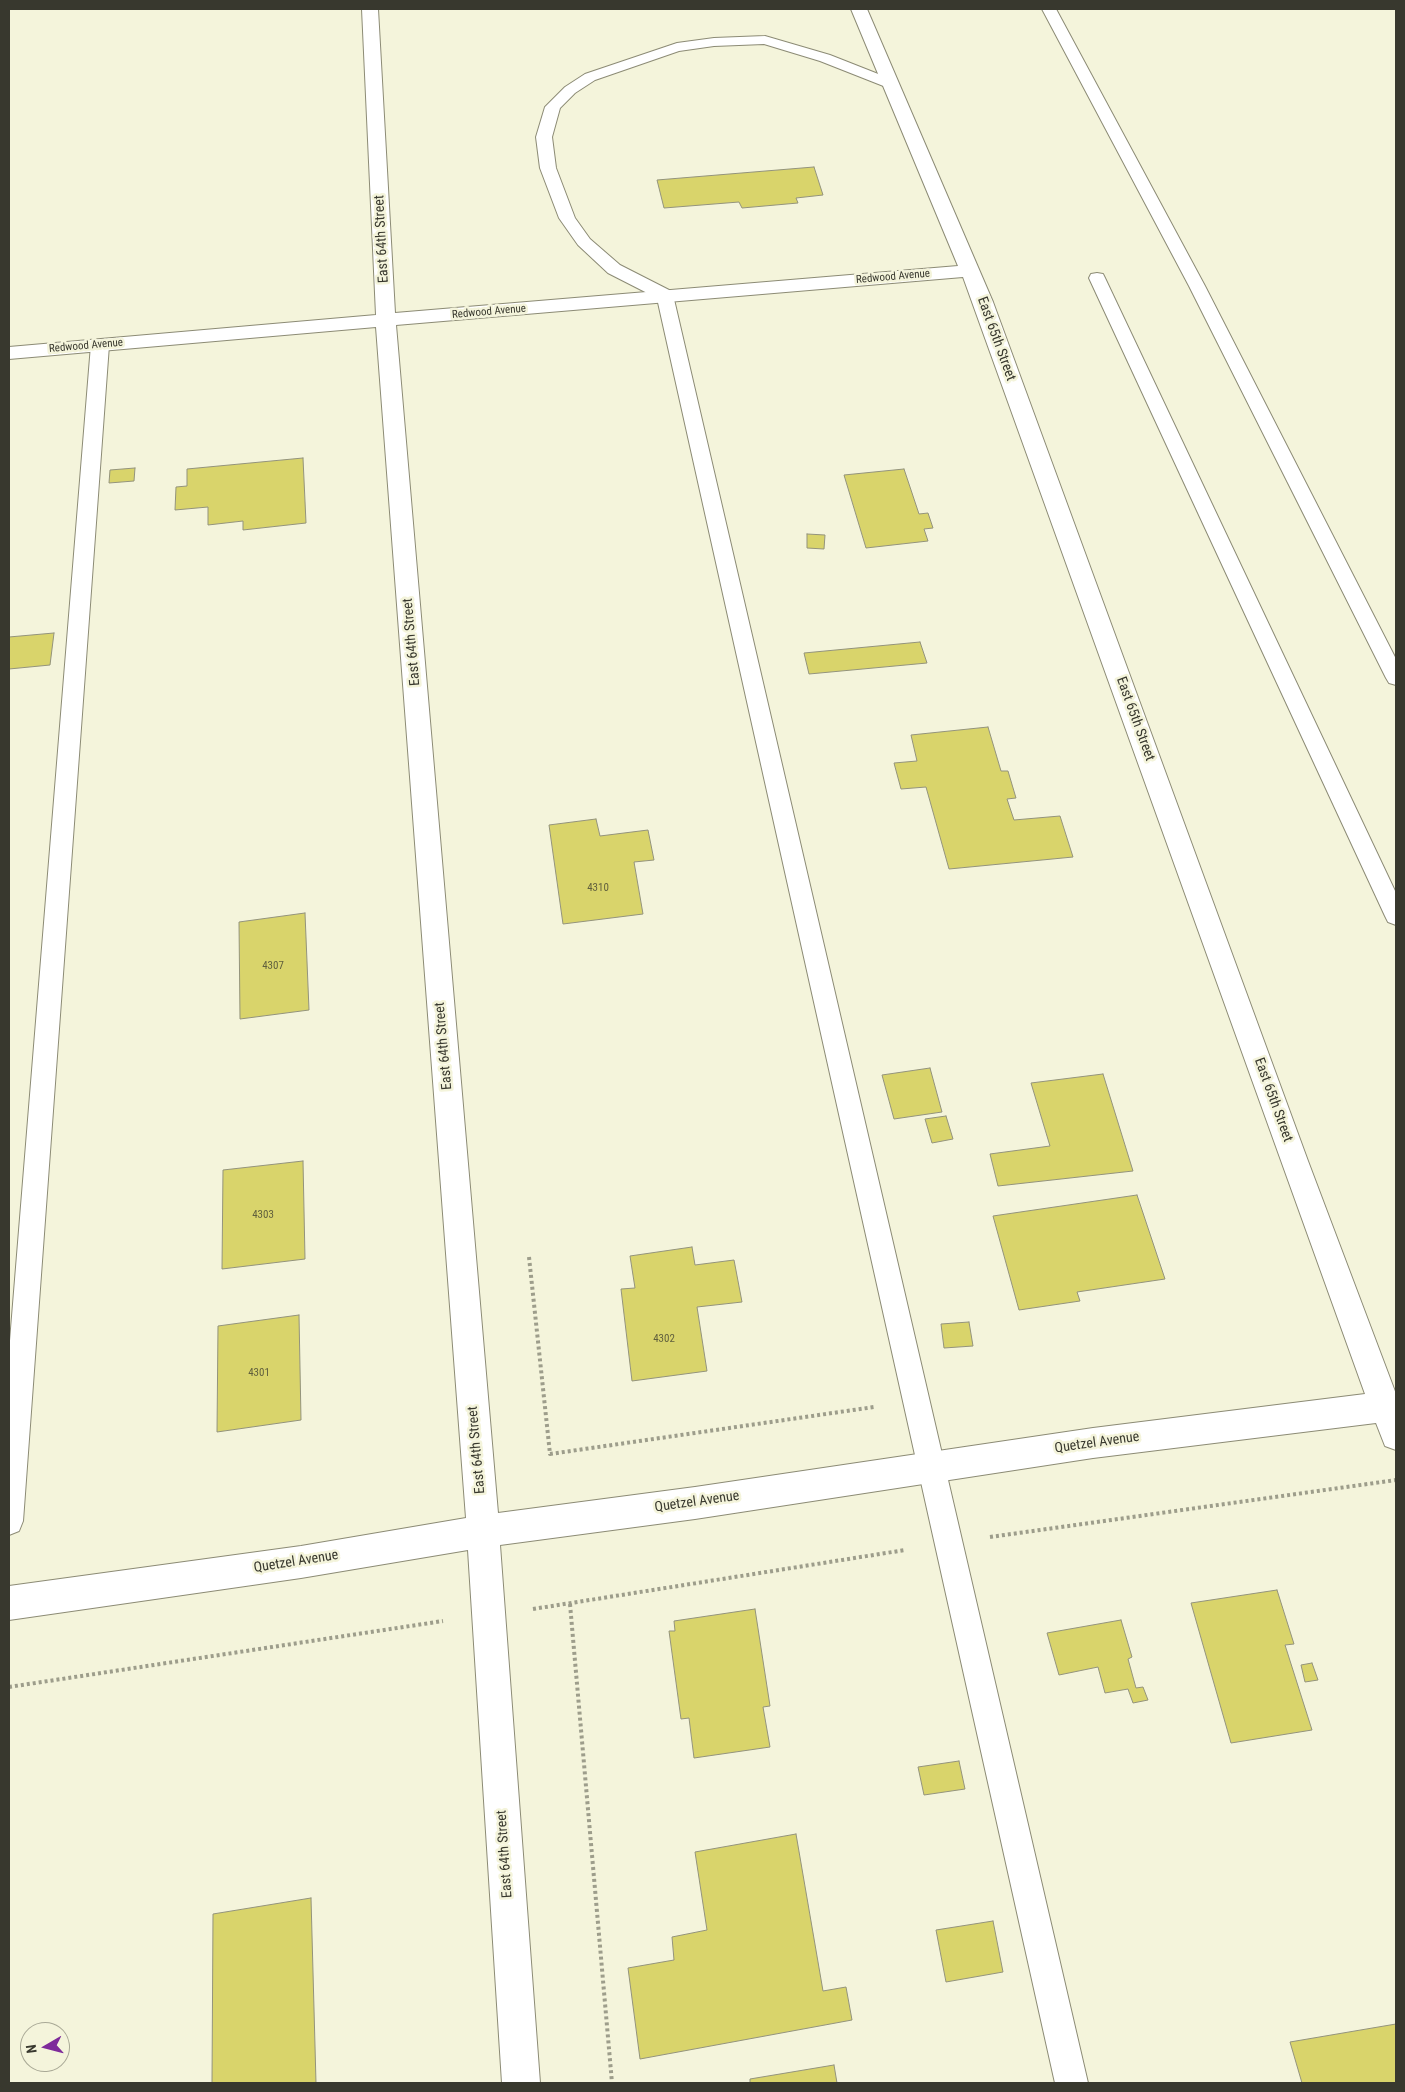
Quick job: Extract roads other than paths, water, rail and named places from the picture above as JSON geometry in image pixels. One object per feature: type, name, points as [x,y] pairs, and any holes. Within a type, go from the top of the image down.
[{"type":"street","name":"East 64th Street","points":[[370,9],[386,321],[484,1531],[521,2083]]},
{"type":"street","name":"East 65th Street","points":[[859,9],[983,302],[1396,1436]]},
{"type":"street","name":"Redwood Avenue","points":[[9,353],[665,295],[970,271]]},
{"type":"street","name":"Quetzel Avenue","points":[[9,1603],[302,1562],[484,1531],[685,1504],[1093,1443],[1385,1406]]},
{"type":"lane","points":[[1049,9],[1201,295],[1396,678]]},
{"type":"lane","points":[[891,84],[825,58],[765,40],[714,42],[677,47],[590,77],[570,90],[553,108],[544,137],[548,168],[567,218],[584,242],[614,268],[665,295],[1072,2083]]},
{"type":"lane","points":[[1097,278],[1396,916]]},
{"type":"lane","points":[[9,1521],[100,345]]}]
